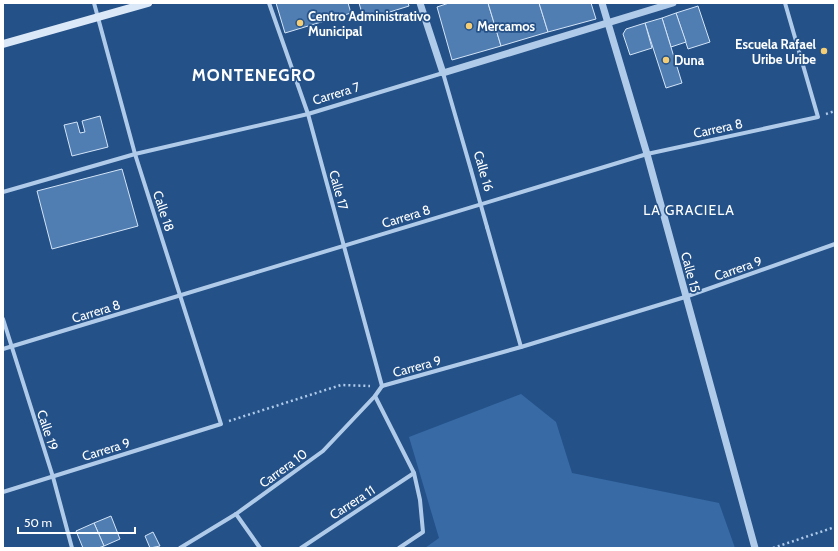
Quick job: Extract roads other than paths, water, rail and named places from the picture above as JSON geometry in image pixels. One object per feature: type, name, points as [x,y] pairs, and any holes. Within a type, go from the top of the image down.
[{"type":"main road","points":[[3,44],[148,3]]},
{"type":"street","name":"Calle 18","points":[[94,3],[135,154],[221,424]]},
{"type":"street","name":"Calle 17","points":[[269,3],[308,114],[382,386]]},
{"type":"street","name":"Calle 16","points":[[420,3],[443,73],[521,347]]},
{"type":"street","name":"Calle 15","points":[[602,3],[647,154],[755,548]]},
{"type":"street","name":"Carrera 7","points":[[3,192],[135,154],[308,114],[673,3]]},
{"type":"street","name":"Carrera 8","points":[[3,349],[647,154],[818,117],[785,3]]},
{"type":"street","name":"Carrera 9","points":[[382,386],[521,347],[685,297],[835,244]]},
{"type":"street","name":"Calle 19","points":[[3,319],[53,476],[72,548]]},
{"type":"street","name":"Carrera 10","points":[[180,548],[236,514],[323,451],[375,396],[382,386]]},
{"type":"street","points":[[375,396],[414,473],[420,500],[423,532],[399,548]]},
{"type":"street","name":"Carrera 9","points":[[3,492],[221,424]]},
{"type":"street","name":"Carrera 11","points":[[301,548],[414,473]]},
{"type":"street","points":[[236,514],[260,548]]},
{"type":"place","name":"Centro Administrativo Municipal","points":[[300,23]]},
{"type":"place","name":"Mercamos","points":[[469,26]]},
{"type":"place","name":"Escuela Rafael Uribe Uribe","points":[[824,51]]},
{"type":"place","name":"Duna","points":[[666,60]]},
{"type":"district","name":"MONTENEGRO","points":[[254,75]]},
{"type":"district","name":"LA GRACIELA","points":[[689,210]]}]
